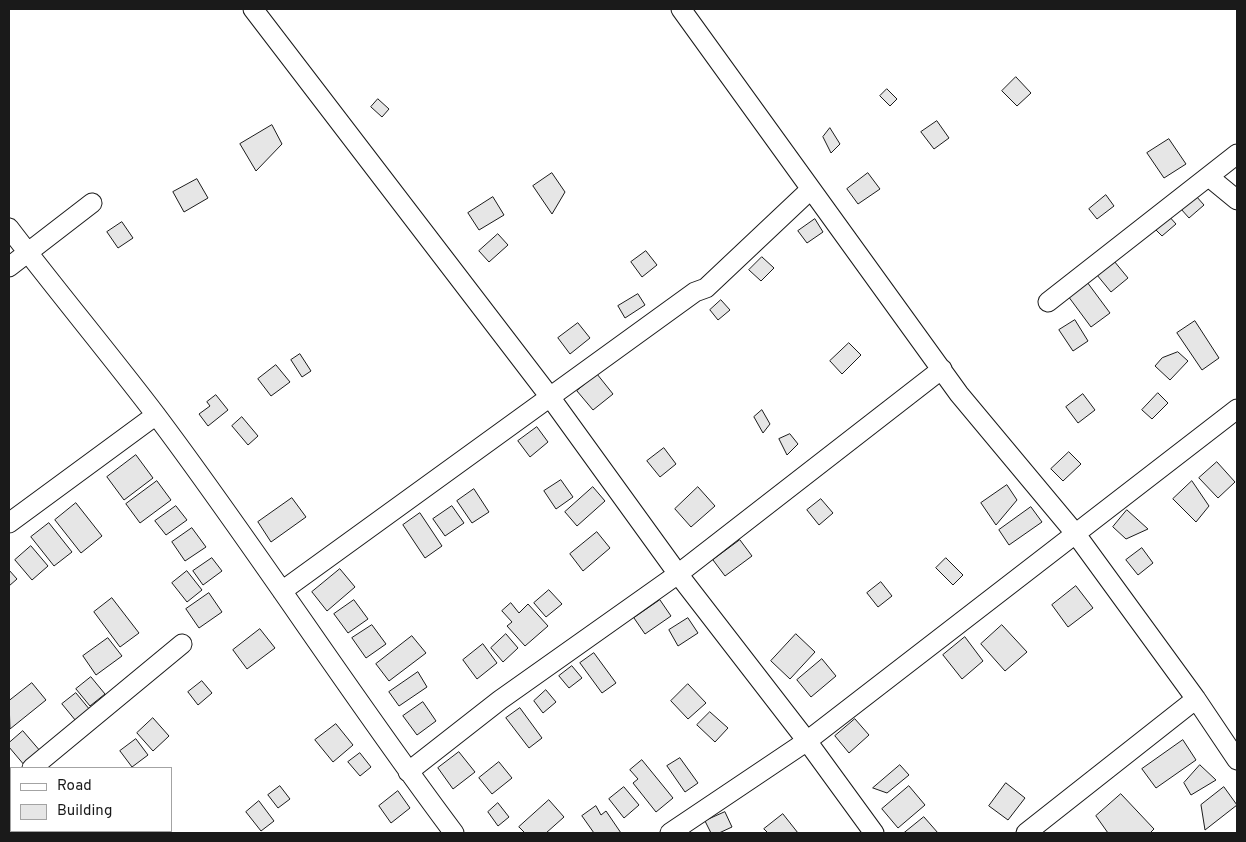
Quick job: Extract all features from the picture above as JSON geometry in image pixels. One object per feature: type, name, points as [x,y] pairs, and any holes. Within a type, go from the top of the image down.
[{"type":"street","points":[[253,9],[550,397],[678,574],[874,833]]},
{"type":"street","points":[[681,9],[942,369],[1074,533],[1196,700],[1237,760]]},
{"type":"street","points":[[1048,302],[1237,154]]},
{"type":"street","points":[[1209,177],[1237,200]]},
{"type":"street","points":[[282,591],[695,292],[706,288],[811,188]]},
{"type":"street","points":[[9,267],[92,203]]},
{"type":"street","points":[[9,228],[156,416],[282,591],[408,772],[454,833]]},
{"type":"street","points":[[408,772],[500,700],[678,574],[942,369]]},
{"type":"street","points":[[670,833],[807,742],[1074,533],[1237,409]]},
{"type":"street","points":[[9,522],[156,416]]},
{"type":"street","points":[[33,767],[182,644]]},
{"type":"street","points":[[1026,833],[1196,700]]},
{"type":"building","points":[[1016,77],[1031,93],[1017,106],[1002,91]]},
{"type":"building","points":[[887,89],[897,99],[890,106],[880,96]]},
{"type":"building","points":[[378,99],[389,109],[382,117],[371,107]]},
{"type":"building","points":[[937,121],[949,138],[934,149],[921,132]]},
{"type":"building","points":[[272,125],[282,144],[256,171],[240,144]]},
{"type":"building","points":[[830,128],[840,144],[831,153],[823,137]]},
{"type":"building","points":[[1169,139],[1186,164],[1164,178],[1147,153]]},
{"type":"building","points":[[552,173],[565,192],[552,214],[533,186]]},
{"type":"building","points":[[868,173],[880,189],[858,204],[847,189]]},
{"type":"building","points":[[197,179],[208,198],[184,212],[173,192]]},
{"type":"building","points":[[1106,195],[1114,206],[1097,219],[1089,209]]},
{"type":"building","points":[[1196,196],[1204,205],[1189,218],[1181,209]]},
{"type":"building","points":[[493,197],[504,215],[479,230],[468,213]]},
{"type":"building","points":[[1167,214],[1176,224],[1162,236],[1153,227]]},
{"type":"building","points":[[815,219],[823,232],[807,243],[798,231]]},
{"type":"building","points":[[122,222],[133,238],[118,248],[107,232]]},
{"type":"building","points":[[498,234],[508,245],[489,262],[479,251]]},
{"type":"building","points":[[646,251],[657,265],[642,277],[631,262]]},
{"type":"building","points":[[762,257],[774,268],[761,281],[749,270]]},
{"type":"building","points":[[1114,261],[1128,278],[1111,292],[1097,275]]},
{"type":"building","points":[[1087,282],[1110,313],[1091,327],[1068,296]]},
{"type":"building","points":[[638,294],[645,305],[625,318],[618,306]]},
{"type":"building","points":[[721,300],[730,310],[718,320],[710,310]]},
{"type":"building","points":[[1075,320],[1088,341],[1073,351],[1059,330]]},
{"type":"building","points":[[1195,321],[1219,358],[1202,370],[1177,333]]},
{"type":"building","points":[[578,323],[590,338],[570,354],[558,338]]},
{"type":"building","points":[[849,343],[861,355],[842,374],[830,361]]},
{"type":"building","points":[[1178,352],[1188,361],[1170,380],[1155,366],[1162,358]]},
{"type":"building","points":[[300,354],[311,371],[302,377],[291,360]]},
{"type":"building","points":[[276,365],[290,382],[271,396],[258,379]]},
{"type":"building","points":[[597,374],[613,394],[593,410],[577,391]]},
{"type":"building","points":[[1158,393],[1168,403],[1152,419],[1142,410]]},
{"type":"building","points":[[1083,394],[1095,410],[1078,423],[1066,407]]},
{"type":"building","points":[[216,395],[228,410],[208,426],[199,414],[210,406],[207,402]]},
{"type":"building","points":[[762,410],[770,424],[763,433],[754,417]]},
{"type":"building","points":[[242,417],[258,436],[248,445],[232,426]]},
{"type":"building","points":[[537,427],[548,442],[530,457],[518,441]]},
{"type":"building","points":[[790,434],[798,444],[787,455],[779,439]]},
{"type":"building","points":[[664,448],[676,464],[660,477],[647,461]]},
{"type":"building","points":[[1069,452],[1081,464],[1063,481],[1051,469]]},
{"type":"building","points":[[136,455],[153,478],[124,500],[107,477]]},
{"type":"building","points":[[1217,462],[1235,482],[1218,498],[1199,478]]},
{"type":"building","points":[[561,480],[573,497],[556,509],[544,491]]},
{"type":"building","points":[[157,481],[171,500],[140,523],[126,504]]},
{"type":"building","points":[[1192,481],[1209,506],[1196,522],[1173,499]]},
{"type":"building","points":[[1007,485],[1017,500],[996,525],[981,503]]},
{"type":"building","points":[[593,487],[605,501],[577,526],[565,512]]},
{"type":"building","points":[[698,487],[715,506],[691,527],[675,509]]},
{"type":"building","points":[[474,489],[489,512],[472,523],[457,501]]},
{"type":"building","points":[[292,498],[306,517],[271,542],[258,522]]},
{"type":"building","points":[[821,499],[833,513],[819,525],[807,510]]},
{"type":"building","points":[[76,503],[102,536],[81,553],[55,520]]},
{"type":"building","points":[[176,506],[187,520],[166,535],[155,521]]},
{"type":"building","points":[[452,506],[464,523],[445,536],[433,519]]},
{"type":"building","points":[[1031,507],[1042,522],[1009,545],[999,530]]},
{"type":"building","points":[[1127,510],[1148,529],[1126,539],[1113,527]]},
{"type":"building","points":[[420,513],[442,546],[425,558],[403,525]]},
{"type":"building","points":[[49,523],[72,552],[54,566],[31,537]]},
{"type":"building","points":[[192,528],[206,547],[185,561],[172,542]]},
{"type":"building","points":[[597,532],[610,548],[583,571],[570,554]]},
{"type":"building","points":[[740,540],[752,556],[725,576],[713,560]]},
{"type":"building","points":[[31,546],[48,566],[32,580],[15,560]]},
{"type":"building","points":[[1142,548],[1153,563],[1138,575],[1126,560]]},
{"type":"building","points":[[212,558],[222,571],[203,585],[193,571]]},
{"type":"building","points":[[946,558],[963,575],[953,585],[936,568]]},
{"type":"building","points":[[340,569],[355,587],[327,611],[312,592]]},
{"type":"building","points":[[9,570],[17,579],[9,586]]},
{"type":"building","points":[[187,571],[202,590],[187,602],[172,583]]},
{"type":"building","points":[[881,582],[892,596],[878,607],[867,593]]},
{"type":"building","points":[[1076,586],[1093,608],[1068,627],[1052,605]]},
{"type":"building","points":[[549,590],[562,604],[546,617],[534,603]]},
{"type":"building","points":[[209,593],[222,612],[199,628],[186,609]]},
{"type":"building","points":[[112,598],[139,633],[120,647],[94,612]]},
{"type":"building","points":[[354,600],[368,619],[348,633],[334,614]]},
{"type":"building","points":[[660,600],[671,616],[645,634],[634,618]]},
{"type":"building","points":[[511,603],[519,613],[528,604],[548,626],[525,646],[507,626],[512,622],[502,611]]},
{"type":"building","points":[[688,618],[698,633],[678,646],[669,630]]},
{"type":"building","points":[[372,625],[386,644],[366,658],[352,638]]},
{"type":"building","points":[[1002,625],[1027,652],[1005,671],[981,644]]},
{"type":"building","points":[[260,629],[275,648],[247,669],[233,650]]},
{"type":"building","points":[[506,634],[518,648],[503,662],[491,648]]},
{"type":"building","points":[[796,634],[815,652],[790,679],[771,661]]},
{"type":"building","points":[[412,636],[426,653],[389,681],[376,664]]},
{"type":"building","points":[[965,637],[983,661],[962,679],[943,655]]},
{"type":"building","points":[[108,638],[122,656],[96,675],[83,656]]},
{"type":"building","points":[[483,644],[497,663],[477,679],[463,660]]},
{"type":"building","points":[[594,653],[616,683],[602,693],[580,663]]},
{"type":"building","points":[[822,659],[836,676],[811,697],[797,680]]},
{"type":"building","points":[[572,666],[582,678],[569,688],[559,676]]},
{"type":"building","points":[[418,672],[427,687],[399,706],[389,692]]},
{"type":"building","points":[[91,677],[105,694],[90,706],[76,689]]},
{"type":"building","points":[[202,681],[212,693],[198,705],[188,692]]},
{"type":"building","points":[[32,683],[46,700],[10,729],[9,701]]},
{"type":"building","points":[[688,684],[706,703],[688,719],[671,701]]},
{"type":"building","points":[[546,690],[556,702],[543,713],[534,701]]},
{"type":"building","points":[[76,693],[90,710],[76,721],[62,704]]},
{"type":"building","points":[[423,702],[436,721],[417,735],[403,716]]},
{"type":"building","points":[[520,708],[542,738],[529,748],[506,718]]},
{"type":"building","points":[[710,712],[728,728],[715,742],[697,725]]},
{"type":"building","points":[[153,718],[169,736],[153,751],[137,733]]},
{"type":"building","points":[[855,719],[869,735],[849,753],[835,736]]},
{"type":"building","points":[[336,724],[353,745],[333,762],[315,740]]},
{"type":"building","points":[[23,731],[41,752],[25,766],[9,747],[9,743]]},
{"type":"building","points":[[136,739],[148,755],[132,767],[120,751]]},
{"type":"building","points":[[1183,740],[1196,760],[1156,788],[1142,769]]},
{"type":"building","points":[[459,752],[475,772],[453,789],[438,768]]},
{"type":"building","points":[[360,753],[371,767],[360,776],[348,762]]},
{"type":"building","points":[[680,758],[698,783],[685,792],[667,766]]},
{"type":"building","points":[[642,760],[673,798],[656,812],[633,783],[638,779],[630,770]]},
{"type":"building","points":[[499,762],[512,778],[492,794],[479,778]]},
{"type":"building","points":[[900,765],[909,775],[887,793],[873,788]]},
{"type":"building","points":[[1200,765],[1216,780],[1191,795],[1184,783]]},
{"type":"building","points":[[1006,783],[1025,798],[1008,820],[989,806]]},
{"type":"building","points":[[280,786],[290,799],[278,808],[268,795]]},
{"type":"building","points":[[909,786],[925,805],[898,828],[882,809]]},
{"type":"building","points":[[624,787],[639,805],[624,818],[609,799]]},
{"type":"building","points":[[1224,787],[1237,805],[1205,830],[1201,805]]},
{"type":"building","points":[[398,791],[410,808],[391,823],[379,806]]},
{"type":"building","points":[[1121,794],[1154,829],[1150,833],[1108,833],[1096,816]]},
{"type":"building","points":[[549,800],[564,817],[546,833],[525,833],[519,827]]},
{"type":"building","points":[[259,801],[274,821],[261,831],[246,812]]},
{"type":"building","points":[[498,803],[509,817],[498,826],[488,812]]},
{"type":"building","points":[[596,806],[601,815],[606,811],[621,833],[594,833],[582,816]]},
{"type":"building","points":[[725,812],[732,827],[719,833],[711,833],[705,821]]},
{"type":"building","points":[[783,814],[798,833],[768,833],[764,829]]},
{"type":"building","points":[[924,817],[938,833],[904,833]]}]
